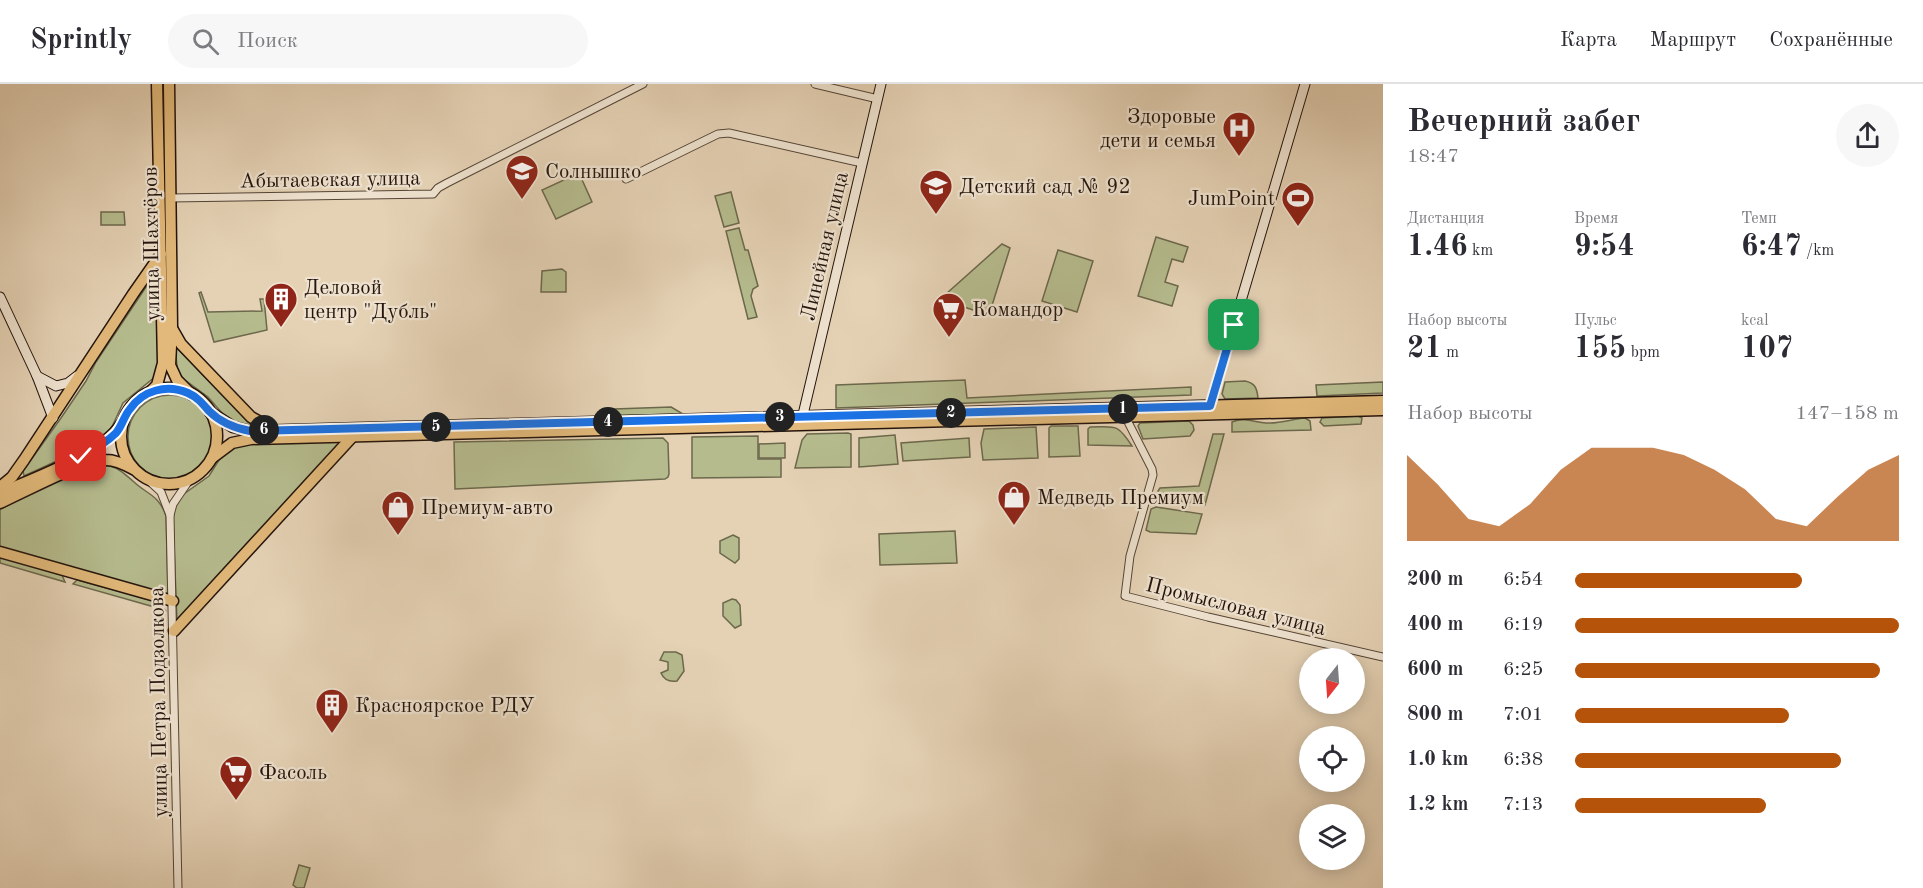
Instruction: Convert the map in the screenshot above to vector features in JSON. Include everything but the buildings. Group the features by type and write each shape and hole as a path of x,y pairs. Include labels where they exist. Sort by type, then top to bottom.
{"main road":[{"name":"улица Шахтёров","path":"149,393 157,385 163,363 157,84"},
{"name":"улица Шахтёров","path":"169,84 172,327 170,365 177,380 192,395"},
{"path":"0,487 12,477 24,460 161,254"},
{"path":"172,327 181,344 251,417 265,426 283,430"},
{"path":"0,493 98,447 117,432 129,409 138,399 149,393 171,388 192,395 210,412 217,435 212,458"},
{"path":"0,503 84,464 104,460 133,469 148,480 169,484 190,479 206,467 212,458 232,443 241,440 801,421 1126,418 1383,400"},
{"path":"210,412 225,423 241,429 283,430 1210,411 1383,410"},
{"path":"123,421 122,446 133,469"},
{"path":"174,631 354,436"},
{"path":"0,552 173,601"}],"street":[{"name":"Абытаевская улица","path":"170,198 433,194 447,183 643,84"},
{"path":"815,84 878,99"},
{"name":"Линейная улица","path":"801,421 881,84"},
{"path":"1210,411 1305,84"},
{"path":"626,179 718,134 729,132 862,163"},
{"path":"0,297 37,376 52,418"},
{"path":"37,376 50,384 62,385 73,380 88,364"},
{"name":"Промысловая улица","path":"1126,418 1154,476 1130,556 1125,596 1383,657"},
{"name":"улица Петра Подзолкова","path":"178,888 170,515 173,504 190,479"},
{"name":"улица Петра Подзолкова","path":"148,480 161,492 170,515"}],"green space":[{"path":"579,173 592,202 556,219 542,190"},
{"path":"731,192 739,223 724,227 715,196"},
{"path":"101,212 124,212 125,225 101,225"},
{"path":"739,228 758,286 753,289 751,296 757,317 748,319 726,231"},
{"path":"1156,237 1188,247 1183,262 1172,259 1165,282 1178,286 1172,306 1138,296"},
{"path":"1002,244 1010,248 989,315 942,300 946,294"},
{"path":"1058,250 1093,261 1077,312 1042,301"},
{"path":"562,269 566,272 566,292 541,292 542,271"},
{"path":"152,278 156,283 160,352 156,376 123,403 110,431 94,444 24,476 23,471 86,381 96,362"},
{"path":"201,292 208,312 262,311 260,299 264,299 267,330 214,342 199,293"},
{"path":"177,348 253,427 229,421 208,397 178,373 175,349"},
{"path":"965,380 967,398 1191,387 1191,395 836,408 836,385"},
{"path":"1245,381 1255,386 1258,398 1225,399 1222,394 1225,382"},
{"path":"1383,382 1383,393 1317,396 1316,385"},
{"path":"170,395 186,398 200,407 209,421 212,437 209,453 200,467 186,476 170,479 154,476 140,467 131,453 128,437 131,421 140,407 154,398"},
{"path":"671,407 683,414 603,416 614,409"},
{"path":"1358,416 1362,418 1361,424 1324,426 1320,422 1322,418"},
{"path":"1305,418 1310,421 1311,430 1232,432 1232,422 1236,421 1271,423"},
{"path":"1189,421 1194,430 1190,436 1143,439 1138,426 1140,423"},
{"path":"1051,426 1078,426 1080,456 1049,457 1049,428"},
{"path":"1036,427 1038,458 983,460 981,443 984,429"},
{"path":"1090,427 1115,428 1123,433 1132,446 1088,445"},
{"path":"807,434 851,434 851,467 795,468 802,440"},
{"path":"1213,434 1224,434 1205,505 1161,498 1158,491 1160,488 1199,486"},
{"path":"895,435 898,464 859,467 859,438"},
{"path":"758,436 758,459 781,459 781,477 692,478 692,437"},
{"path":"663,438 668,443 669,474 665,479 455,489 454,442"},
{"path":"969,438 970,457 903,461 901,443"},
{"path":"344,439 177,622 173,518 181,496 209,476 224,452 238,444"},
{"path":"785,443 785,458 759,458 759,444"},
{"path":"111,466 122,472 156,499 163,509 166,516 168,595 0,548 0,509 90,467"},
{"path":"1156,507 1202,514 1196,534 1146,530 1151,509"},
{"path":"955,531 957,563 880,565 879,534"},
{"path":"733,535 739,538 739,559 735,563 720,553 720,541"},
{"path":"0,557 62,575 65,582 0,563"},
{"path":"77,580 158,602 165,610 73,584"},
{"path":"732,599 740,605 741,625 735,628 723,616 723,603"},
{"path":"664,652 676,652 682,655 684,671 677,681 667,680 661,673 668,670 668,662 660,660"},
{"path":"299,865 310,868 304,888 297,888 293,885"}],"place":[{"name":"Здоровые дети и семья","path":"1239,157"},
{"name":"Солнышко","path":"522,200"},
{"name":"Детский сад № 92","path":"936,215"},
{"name":"JumPoint","path":"1298,227"},
{"name":"Деловой центр \"Дубль\"","path":"281,328"},
{"name":"Командор","path":"949,338"},
{"name":"Медведь Премиум","path":"1014,526"},
{"name":"Премиум-авто","path":"398,536"},
{"name":"Красноярское РДУ","path":"332,734"},
{"name":"Фасоль","path":"236,801"}],"route":[{"path":"81,456 98,447 117,432 129,409 138,399 160,389 171,388 192,395 225,423 250,431 1210,406 1234,325"}]}
